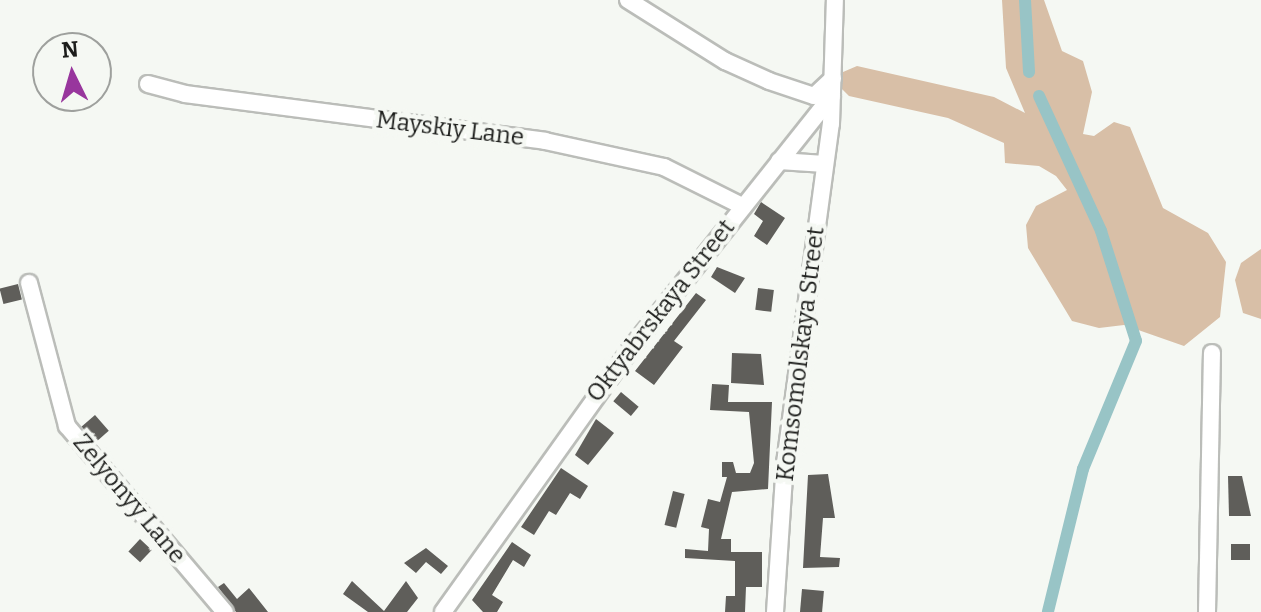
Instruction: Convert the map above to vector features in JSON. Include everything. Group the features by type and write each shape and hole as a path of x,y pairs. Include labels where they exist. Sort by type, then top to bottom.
{"street":[{"path":"628,0 725,61 817,104 833,78"},
{"path":"832,96 835,0"},
{"name":"Mayskiy Lane","path":"148,84 185,94 545,141 664,167 742,206"},
{"name":"Oktyabrskaya Street","path":"443,612 532,480 779,161 817,104 832,96"},
{"name":"Komsomolskaya Street","path":"775,612 785,463 832,96"},
{"path":"779,161 825,164"},
{"name":"Zelyonyy Lane","path":"29,283 67,426 225,612"},
{"path":"1207,612 1212,353"}],"shaded area":[{"path":"1002,0 1044,0 1062,51 1083,61 1092,92 1083,134 1094,136 1114,122 1130,127 1163,208 1208,233 1226,262 1220,317 1184,346 1124,325 1099,328 1072,321 1028,248 1026,225 1036,206 1067,190 1056,176 1039,166 1005,163 1004,143 948,118 849,96 839,86 843,72 857,66 994,97 1025,113 1006,68"},
{"path":"1261,249 1261,319 1243,313 1235,280 1241,263"}],"building":[{"path":"761,202 785,218 767,245 754,236 763,221 754,214"},
{"path":"717,267 745,278 735,293 711,277"},
{"path":"18,284 22,300 3,304 0,288"},
{"path":"758,288 774,290 771,312 755,310"},
{"path":"696,293 706,300 674,341 683,347 654,385 635,371"},
{"path":"732,353 761,354 764,385 731,383"},
{"path":"712,384 729,385 728,402 772,402 768,489 732,492 721,539 731,539 731,552 762,552 762,587 746,587 745,612 725,612 726,596 735,596 735,561 685,558 685,549 708,551 709,529 701,527 708,499 720,502 727,477 722,477 722,462 733,462 736,473 750,473 754,463 749,412 710,410"},
{"path":"621,392 639,407 631,416 613,401"},
{"path":"95,415 109,431 95,443 81,427"},
{"path":"596,419 614,433 588,465 575,455"},
{"path":"561,468 588,486 580,499 570,493 556,515 549,511 534,535 521,527"},
{"path":"828,474 835,518 823,518 820,557 840,558 839,567 803,568 808,475"},
{"path":"1228,476 1242,476 1251,516 1229,516"},
{"path":"673,491 685,494 676,528 665,525"},
{"path":"140,539 152,550 140,562 128,551"},
{"path":"512,542 531,555 524,567 513,560 492,595 503,602 497,612 483,612 472,600"},
{"path":"1231,544 1250,544 1250,560 1231,560"},
{"path":"426,548 448,566 441,574 426,562 416,573 404,563"},
{"path":"352,581 384,611 406,581 418,598 407,612 368,612 343,594"},
{"path":"224,583 237,599 249,588 268,612 236,612 218,587"},
{"path":"802,589 824,591 822,612 800,612"}],"waterway":[{"path":"1025,0 1029,72"},
{"path":"1039,96 1101,231 1136,341 1083,469 1048,612"}]}
